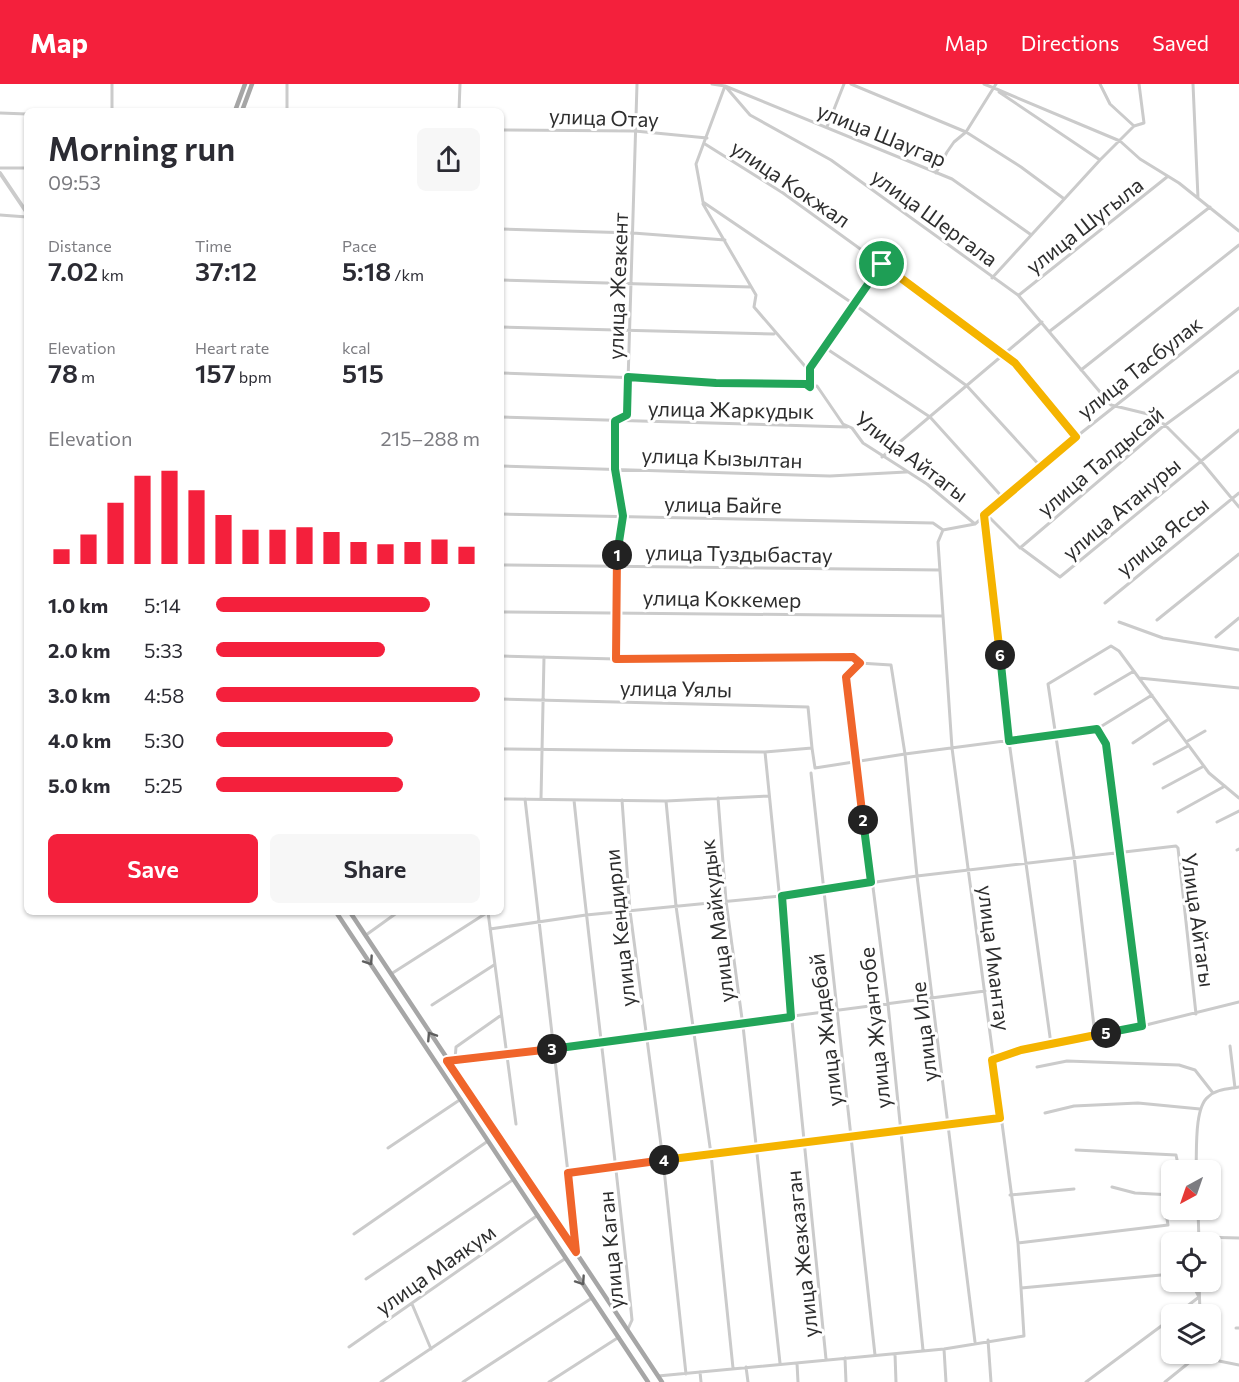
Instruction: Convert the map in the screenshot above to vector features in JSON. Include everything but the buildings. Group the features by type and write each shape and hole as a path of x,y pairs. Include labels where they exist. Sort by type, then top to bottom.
{"main road":[{"path":"236,108 245,84"},
{"path":"243,108 252,84"},
{"path":"338,915 648,1382"},
{"path":"352,915 662,1382"},
{"path":"478,1126 487,1120"}],"street":[{"path":"112,84 112,108"},
{"path":"287,84 287,108"},
{"path":"459,108 460,84"},
{"name":"улица Жезкент","path":"616,659 615,567 623,516 615,469 615,421 627,415 637,84"},
{"name":"улица Шаугар","path":"712,84 725,85 952,179 1030,234"},
{"path":"827,127 844,84"},
{"path":"851,84 966,132 1021,167 1063,198"},
{"path":"984,84 995,86 1120,141 1140,159 1198,198 1239,231"},
{"path":"1100,84 1110,104 1134,126"},
{"path":"992,278 1100,160 1134,126 1144,123 1139,84"},
{"path":"1193,84 1198,198"},
{"path":"725,85 696,164 703,202 756,295 754,307 774,334 810,372"},
{"name":"улица Шергала","path":"725,85 750,115 831,160 1018,296 1105,399 1115,406"},
{"path":"936,173 954,142 966,132 995,86"},
{"path":"995,86 1100,160"},
{"path":"0,113 24,114"},
{"name":"улица Отау","path":"504,130 637,131 707,138"},
{"name":"улица Кокжал","path":"705,144 783,192 1004,353 1015,363 1076,437"},
{"path":"0,168 24,168"},
{"path":"0,174 24,210"},
{"name":"улица Шугыла","path":"1018,296 1140,202 1167,177"},
{"path":"703,202 855,305 967,386 1041,467"},
{"path":"1050,332 1210,207"},
{"path":"0,215 24,215"},
{"path":"504,229 633,233 725,240"},
{"path":"1081,370 1239,245"},
{"path":"810,387 810,372 824,347 882,264"},
{"path":"504,280 751,287"},
{"name":"улица Тасбулак","path":"975,524 1076,437 1239,308"},
{"path":"882,457 1042,322"},
{"path":"504,327 774,334"},
{"path":"824,347 930,417 1004,499"},
{"name":"улица Талдысай","path":"1020,548 1166,425 1239,371"},
{"path":"504,373 628,377 716,383 806,384 810,387"},
{"name":"Улица Айтагы","path":"810,387 817,386 843,424 852,428 863,443 927,484 975,524"},
{"path":"1115,406 1152,415 1166,425 1200,460 1239,507"},
{"name":"улица Жаркудык","path":"504,417 852,428"},
{"name":"улица Атануры","path":"1020,548 1060,577 1239,430"},
{"name":"улица Кызылтан","path":"504,466 830,476 906,472"},
{"name":"улица Яссы","path":"1105,603 1239,493"},
{"name":"улица Байге","path":"504,514 933,523 943,530"},
{"path":"985,514 1020,548"},
{"path":"985,514 1009,741 1051,1044"},
{"path":"943,530 975,524"},
{"name":"улица Имантау","path":"943,530 938,542 952,748 1018,1243 1024,1336 988,1340"},
{"path":"1157,620 1239,554"},
{"name":"улица Туздыбастау","path":"504,565 940,570"},
{"name":"улица Коккемер","path":"504,612 615,611 942,616"},
{"path":"1216,637 1239,618"},
{"path":"1119,622 1163,638 1239,650"},
{"path":"1095,1035 1074,856 1048,684 1111,646 1119,651 1204,766 1239,798"},
{"path":"504,656 616,659 853,657 860,663 891,665 905,754"},
{"path":"541,799 544,657"},
{"path":"860,663 846,677 871,882"},
{"path":"1095,694 1134,671"},
{"path":"1139,678 1239,688"},
{"path":"504,749 765,752 812,748 815,768 1097,729 1152,695"},
{"name":"улица Уялы","path":"504,699 808,706 812,748"},
{"path":"1134,743 1169,719"},
{"path":"1097,729 1106,744 1122,852 1142,1026"},
{"path":"1154,764 1205,731"},
{"name":"улица Жезказган","path":"765,752 782,896 791,1017 826,1359"},
{"name":"улица Иле","path":"905,754 917,876 975,1342"},
{"path":"1163,788 1204,766"},
{"name":"улица Жидебай","path":"811,773 875,1355"},
{"path":"1178,812 1225,786"},
{"path":"504,799 666,801 769,796"},
{"name":"улица Майкудык","path":"718,798 726,901 743,1024 780,1363"},
{"path":"525,799 555,1048 576,1252"},
{"name":"улица Каган","path":"574,800 600,1042 617,1165 632,1320 628,1331"},
{"name":"улица Кендирли","path":"622,800 630,911 663,1160 686,1374"},
{"path":"666,801 676,906 711,1154 733,1368"},
{"path":"1217,822 1239,812"},
{"name":"Улица Айтагы","path":"1074,856 1174,846 1178,848 1196,1014"},
{"path":"490,929 586,915 782,896 1074,856"},
{"name":"улица Жуантобе","path":"871,882 888,1004 923,1350"},
{"path":"365,935 395,915"},
{"path":"391,974 483,915"},
{"path":"488,915 516,1124"},
{"path":"432,1005 494,965"},
{"path":"447,1061 646,1037 985,991"},
{"path":"992,1060 1051,1044 1196,1014 1239,1002"},
{"path":"455,1060 456,1047 500,1015"},
{"path":"1197,1160 1200,1109 1206,1098 1214,1093 1237,1088 1230,1046"},
{"path":"1037,1067 1067,1061 1179,1065 1195,1070 1214,1093"},
{"path":"388,1148 461,1099"},
{"path":"1045,1113 1074,1106 1138,1103 1160,1103 1200,1109"},
{"path":"568,1173 1000,1118"},
{"path":"354,1234 488,1141"},
{"path":"1076,1150 1176,1155 1177,1160"},
{"path":"366,1279 514,1179"},
{"path":"1112,1187 1161,1195"},
{"path":"1010,1195 1074,1189"},
{"name":"улица Маякум","path":"349,1347 538,1215"},
{"path":"1018,1243 1168,1225 1167,1220"},
{"path":"1221,1239 1239,1238"},
{"path":"381,1382 412,1359 431,1349 566,1258"},
{"path":"1021,1288 1161,1275"},
{"path":"1196,1292 1199,1297"},
{"path":"1199,1292 1199,1304"},
{"path":"1190,1304 1199,1297"},
{"path":"463,1382 592,1298"},
{"path":"412,1304 431,1349"},
{"path":"1086,1382 1161,1326"},
{"path":"549,1382 619,1337"},
{"path":"658,1376 944,1348 988,1340 991,1382"},
{"path":"944,1348 946,1382"},
{"path":"895,1353 896,1382"},
{"name":"улица Жезказган","path":"845,1358 846,1382"},
{"path":"1221,1361 1239,1365"},
{"path":"796,1363 798,1382"},
{"path":"1165,1382 1187,1364"},
{"path":"746,1367 748,1382"},
{"path":"700,1372 701,1382"}],"route":[{"path":"882,264 1004,353 1015,363 1076,437 984,515 1009,741 1097,729 1106,744 1122,852 1142,1026 1021,1050 992,1060 1000,1118 568,1173 576,1252 447,1061 791,1017 782,896 871,882 846,677 860,663 853,657 616,659 615,567 623,516 615,469 615,421 627,415 628,377 716,383 806,384 810,387 810,368 882,264"}]}
